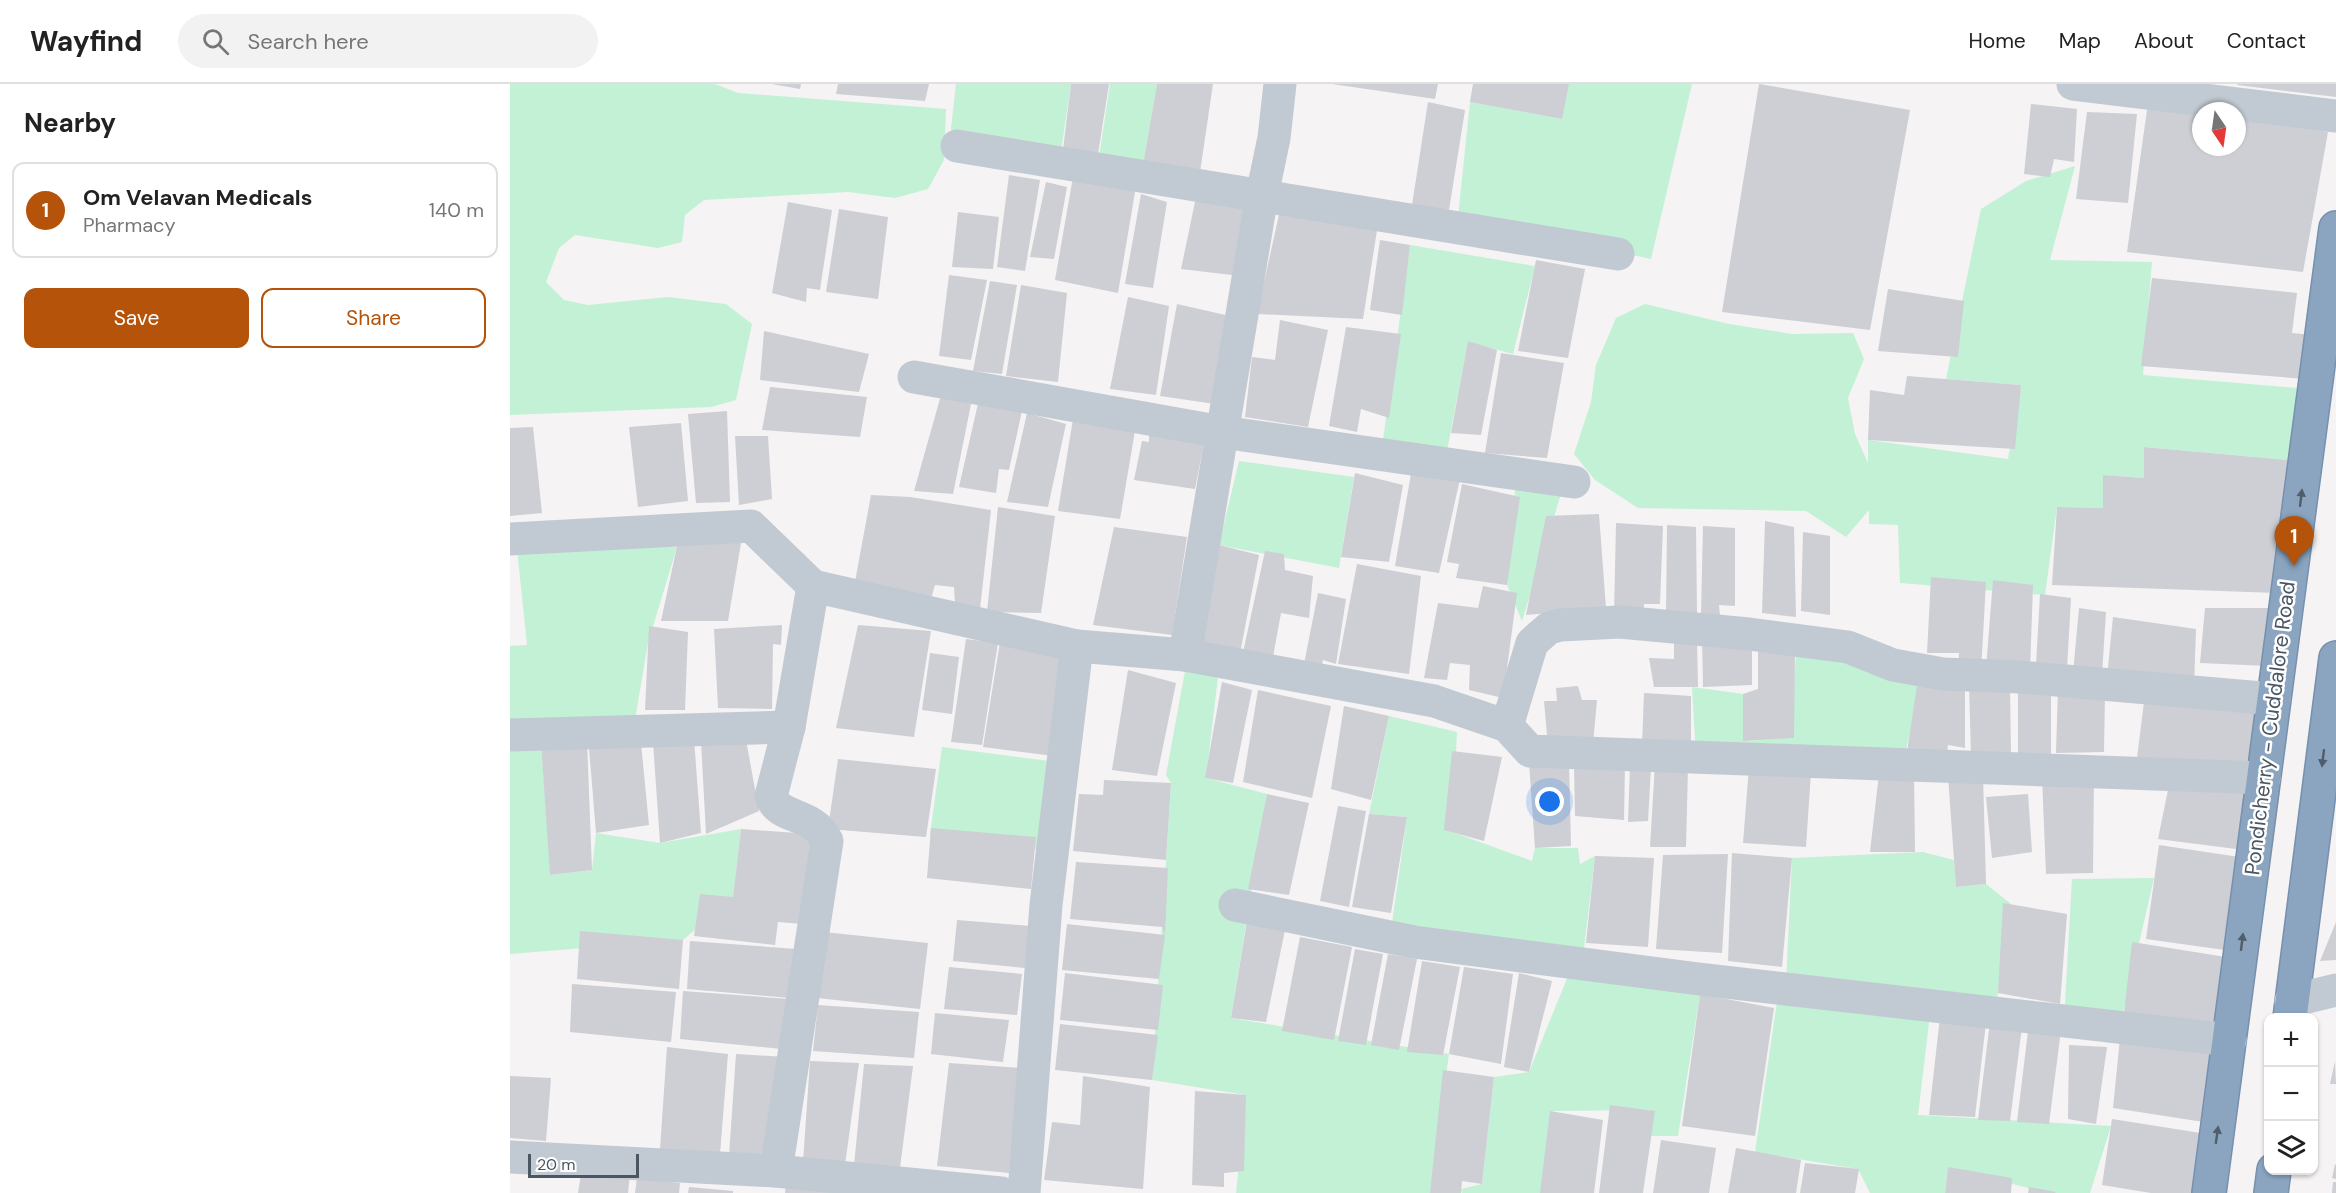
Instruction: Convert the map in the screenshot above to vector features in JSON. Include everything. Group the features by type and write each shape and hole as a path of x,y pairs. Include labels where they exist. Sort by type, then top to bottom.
{"highway":[{"name":"Pondicherry - Cuddalore Road","path":"2209,1193 2336,228"},
{"path":"2290,1009 2335,672"},
{"path":"2271,1193 2273,1175"}],"street":[{"path":"1185,655 1262,195 1274,138 1280,84"},
{"path":"2073,84 2336,116"},
{"path":"957,146 1618,254"},
{"path":"914,377 1222,432 1574,482"},
{"path":"510,539 751,526 813,586 1077,646 1185,655 1434,701 1507,726 1530,751 2264,778"},
{"path":"776,1171 827,841 815,824 778,808 772,800 789,727 813,586"},
{"path":"1507,726 1532,643 1539,635 1560,625 1620,622 1749,634 1848,647 1893,665 1943,674 2020,677 2274,699"},
{"path":"1024,1193 1046,905 1077,646"},
{"path":"510,735 789,727"},
{"path":"1235,905 1426,944 1699,979 2230,1040"},
{"path":"2290,1009 2336,990"},
{"path":"510,1157 776,1171 1001,1193"}],"green space":[{"path":"510,84 715,84 738,93 946,109 944,160 928,189 895,198 848,192 704,200 685,215 682,242 658,248 575,235 559,248 546,282 564,300 588,305 668,297 726,304 752,324 736,400 711,407 510,415"},
{"path":"956,84 1071,84 1060,158 950,138"},
{"path":"1110,84 1157,84 1143,165 1098,164"},
{"path":"1566,84 1692,84 1651,259 1458,217 1470,102 1562,119"},
{"path":"2075,166 2050,260 2152,262 2143,375 2309,389 2300,461 2145,447 2144,478 2103,475 2103,508 2057,507 2045,595 1900,583 1898,525 1869,524 1869,510 1846,537 1806,511 1638,508 1595,480 1574,454 1591,402 1596,365 1616,318 1645,304 1729,324 1792,334 1853,333 1864,359 1848,398 1855,434 1868,463 1868,440 2008,459 2021,385 1946,379 1981,209 2026,181"},
{"path":"1410,245 1535,266 1513,354 1468,342 1446,456 1382,447"},
{"path":"1239,461 1354,477 1339,568 1219,545"},
{"path":"1516,479 1565,481 1522,621 1507,585"},
{"path":"516,539 677,547 648,643 633,731 510,730 510,646 527,645"},
{"path":"1797,640 1922,675 1903,765 1696,757 1692,687 1743,694 1746,741 1790,738"},
{"path":"1185,671 1218,677 1206,778 1267,794 1231,1018 1449,1054 1430,1193 1236,1193 1246,1095 1152,1080 1171,783 1166,775"},
{"path":"1389,716 1457,732 1452,832 1532,861 1535,848 1578,848 1580,864 1595,856 1583,957 1391,930 1407,817 1369,814"},
{"path":"541,743 551,875 592,870 596,833 660,843 741,829 733,897 683,940 510,954 510,745"},
{"path":"942,747 1057,762 1047,851 930,835"},
{"path":"1923,852 1954,860 1956,887 1986,884 2011,904 1995,1013 1786,982 1792,858"},
{"path":"2154,878 2120,1027 2064,1021 2072,879"},
{"path":"1568,976 1701,987 1678,1136 1651,1136 1650,1110 1551,1111 1541,1193 1462,1193 1461,1189 1482,1184 1494,1077 1529,1072"},
{"path":"1779,988 1931,1006 1918,1115 2111,1126 2090,1193 2047,1193 1948,1167 1945,1193 1870,1193 1858,1169 1755,1152"}],"building":[{"path":"772,84 801,84 800,89"},
{"path":"838,84 929,84 925,101 836,94"},
{"path":"1071,84 1109,84 1098,154 1063,150"},
{"path":"1157,84 1213,84 1200,172 1143,165"},
{"path":"1332,84 1438,84 1435,99"},
{"path":"1473,84 1569,84 1562,119 1470,102"},
{"path":"1759,84 1910,110 1870,330 1722,312"},
{"path":"2336,84 2336,97 2237,85"},
{"path":"1428,102 1465,110 1449,210 1412,205"},
{"path":"2148,103 2192,110 2192,156 2246,156 2246,118 2328,132 2303,272 2127,252"},
{"path":"2031,104 2077,109 2074,162 2054,159 2050,177 2024,174"},
{"path":"2087,112 2137,114 2128,203 2076,199"},
{"path":"1009,175 1040,180 1025,271 997,267"},
{"path":"1073,177 1136,186 1118,293 1055,280"},
{"path":"1046,182 1067,187 1054,259 1030,257"},
{"path":"1141,194 1167,202 1153,288 1125,284"},
{"path":"1196,197 1247,207 1232,275 1181,269"},
{"path":"788,202 832,210 820,290 807,288 806,302 772,293"},
{"path":"839,209 888,217 878,299 826,292"},
{"path":"1280,210 1378,224 1363,319 1257,314"},
{"path":"958,212 999,217 993,269 952,267"},
{"path":"1380,240 1410,245 1402,315 1370,310"},
{"path":"1536,260 1585,269 1568,358 1518,351"},
{"path":"949,275 987,280 971,360 939,356"},
{"path":"2152,278 2297,293 2292,333 2313,335 2306,379 2141,366"},
{"path":"990,281 1017,285 1002,374 973,371"},
{"path":"1021,285 1067,293 1058,382 1006,376"},
{"path":"1888,289 1964,301 1958,357 1878,351"},
{"path":"1128,297 1169,306 1156,395 1110,389"},
{"path":"1177,304 1230,316 1215,404 1160,396"},
{"path":"1280,320 1328,330 1308,427 1245,417 1252,357 1275,360"},
{"path":"1346,327 1401,334 1389,418 1361,409 1357,432 1329,426"},
{"path":"764,331 869,354 859,392 760,380"},
{"path":"1468,341 1497,350 1481,435 1451,433"},
{"path":"1501,353 1564,363 1547,458 1485,453"},
{"path":"1907,376 2021,385 2015,449 1868,440 1870,390 1904,395"},
{"path":"770,387 867,397 860,437 762,430"},
{"path":"941,395 971,404 953,494 914,491"},
{"path":"979,399 1022,411 1009,470 999,469 996,493 959,487"},
{"path":"727,411 730,502 696,503 688,414"},
{"path":"1027,413 1066,424 1048,507 1007,502"},
{"path":"1073,419 1135,431 1120,519 1058,511"},
{"path":"681,423 688,501 638,507 629,427"},
{"path":"533,427 542,513 510,516 510,428"},
{"path":"1149,427 1205,438 1195,489 1134,480 1142,441 1149,442"},
{"path":"735,436 768,436 772,499 739,505"},
{"path":"2144,447 2300,461 2277,593 2052,585 2057,507 2103,508 2103,475 2144,478"},
{"path":"1412,468 1460,479 1439,573 1395,566"},
{"path":"1355,473 1403,485 1389,562 1341,557"},
{"path":"1462,484 1520,497 1507,585 1456,578 1459,564 1447,562"},
{"path":"871,495 910,497 991,510 980,609 955,605 954,587 935,585 930,602 854,587"},
{"path":"998,507 1055,516 1041,613 987,612"},
{"path":"1599,514 1606,608 1526,615 1546,516"},
{"path":"1765,521 1794,527 1796,617 1762,613"},
{"path":"1616,523 1663,526 1660,604 1644,604 1644,617 1614,615"},
{"path":"1667,525 1696,527 1697,615 1666,613"},
{"path":"1703,526 1735,528 1735,606 1719,605 1720,616 1701,614"},
{"path":"1114,527 1187,537 1172,635 1093,625"},
{"path":"1803,532 1830,536 1830,615 1801,611"},
{"path":"679,537 742,537 728,621 661,621"},
{"path":"1219,545 1259,555 1240,653 1199,645"},
{"path":"1265,551 1284,554 1285,570 1313,576 1309,618 1281,613 1272,662 1242,657"},
{"path":"1357,564 1421,576 1409,674 1338,664"},
{"path":"1931,577 1986,582 1981,672 1958,671 1959,653 1927,653"},
{"path":"1993,580 2033,585 2030,671 1986,668"},
{"path":"1483,586 1517,593 1503,698 1469,690 1470,665 1450,663 1447,680 1424,678 1438,603 1478,608"},
{"path":"1318,593 1346,599 1336,664 1323,660 1321,668 1304,664"},
{"path":"2040,594 2071,598 2067,669 2036,665"},
{"path":"2079,608 2106,612 2102,674 2073,673"},
{"path":"2205,608 2278,608 2269,666 2200,663"},
{"path":"2113,617 2196,629 2194,687 2107,677"},
{"path":"782,625 781,645 773,644 772,709 718,708 714,629"},
{"path":"858,625 931,631 914,737 836,728"},
{"path":"649,626 688,632 685,710 645,710"},
{"path":"966,639 998,643 982,745 951,742"},
{"path":"1674,639 1697,642 1698,687 1654,687 1649,658 1674,659"},
{"path":"1702,639 1752,644 1752,685 1703,687"},
{"path":"1000,642 1067,654 1054,756 983,747"},
{"path":"1758,646 1795,649 1794,738 1743,741 1743,694 1758,689"},
{"path":"930,653 959,657 952,714 922,710"},
{"path":"1128,670 1176,683 1157,776 1112,770"},
{"path":"1222,682 1252,690 1233,783 1205,778"},
{"path":"1917,685 1965,689 1965,748 1948,745 1947,754 1907,752"},
{"path":"1969,685 2010,687 2011,755 1971,755"},
{"path":"1578,686 1582,700 1597,700 1593,744 1548,746 1544,701 1557,701 1556,688"},
{"path":"2051,688 2051,757 2018,756 2018,689"},
{"path":"2058,688 2105,691 2104,752 2056,753"},
{"path":"1258,690 1331,706 1312,798 1243,782"},
{"path":"1644,693 1691,696 1691,744 1642,746"},
{"path":"2145,694 2268,703 2257,770 2137,758"},
{"path":"1344,706 1389,716 1371,800 1331,789"},
{"path":"694,739 701,833 660,843 653,742"},
{"path":"746,740 759,811 706,834 701,741"},
{"path":"587,741 592,870 550,875 541,743"},
{"path":"641,743 649,825 596,833 589,748"},
{"path":"1452,751 1502,757 1484,841 1444,830"},
{"path":"838,759 936,769 926,837 828,829"},
{"path":"1529,762 1569,762 1571,846 1535,848"},
{"path":"1625,763 1624,820 1575,816 1574,764"},
{"path":"1655,764 1688,766 1686,847 1650,847"},
{"path":"1630,766 1651,768 1648,821 1628,822"},
{"path":"1749,767 1811,772 1806,847 1743,843"},
{"path":"1914,772 1915,852 1870,852 1879,774"},
{"path":"1983,775 1986,884 1956,887 1948,776"},
{"path":"2042,777 2094,777 2093,873 2046,874"},
{"path":"1104,780 1171,783 1166,860 1073,851 1079,794 1103,795"},
{"path":"2256,784 2244,850 2158,839 2169,785"},
{"path":"1267,794 1309,803 1289,895 1248,889"},
{"path":"2028,794 2032,852 1992,858 1986,797"},
{"path":"1338,806 1366,811 1349,907 1320,901"},
{"path":"1369,814 1407,817 1391,913 1352,907"},
{"path":"931,828 1036,837 1031,889 927,878"},
{"path":"741,829 811,834 802,924 778,922 775,945 694,936 700,894 733,897"},
{"path":"2159,845 2246,858 2232,951 2146,939"},
{"path":"1732,853 1792,858 1782,967 1728,961"},
{"path":"1728,854 1722,953 1656,949 1663,855"},
{"path":"1595,856 1654,858 1648,947 1586,943"},
{"path":"1076,862 1168,868 1165,935 1162,927 1070,919"},
{"path":"2003,903 2067,914 2060,1004 1998,993"},
{"path":"957,920 1030,926 1025,968 953,961"},
{"path":"1247,921 1285,930 1266,1022 1231,1018"},
{"path":"2336,922 2336,960 2320,961"},
{"path":"1067,924 1165,935 1159,979 1062,970"},
{"path":"580,931 683,940 679,989 577,979"},
{"path":"824,932 928,943 920,1009 817,998"},
{"path":"1300,937 1352,947 1334,1040 1282,1031"},
{"path":"690,941 796,949 789,998 687,989"},
{"path":"2132,942 2232,958 2222,1028 2124,1013"},
{"path":"1355,949 1383,954 1366,1045 1338,1041"},
{"path":"1388,954 1417,959 1399,1050 1371,1045"},
{"path":"1422,961 1460,967 1443,1055 1407,1052"},
{"path":"949,967 1022,974 1017,1015 944,1009"},
{"path":"1464,967 1513,974 1501,1064 1449,1054"},
{"path":"1065,973 1163,985 1158,1030 1060,1020"},
{"path":"1519,973 1552,981 1529,1072 1504,1067"},
{"path":"572,984 676,992 671,1042 570,1032"},
{"path":"683,991 789,999 782,1049 680,1039"},
{"path":"1700,994 1774,1008 1755,1136 1682,1126"},
{"path":"818,1005 919,1012 914,1058 813,1051"},
{"path":"935,1013 1009,1020 1003,1062 931,1054"},
{"path":"1940,1017 1986,1023 1975,1117 1929,1115"},
{"path":"1990,1021 2022,1027 2010,1121 1978,1120"},
{"path":"2029,1023 2061,1030 2049,1124 2017,1122"},
{"path":"1060,1024 1158,1035 1152,1080 1055,1070"},
{"path":"2120,1038 2221,1053 2210,1123 2113,1108"},
{"path":"2069,1045 2107,1047 2096,1124 2068,1119"},
{"path":"667,1047 728,1054 720,1154 660,1149"},
{"path":"736,1054 785,1057 772,1159 729,1156"},
{"path":"810,1061 859,1063 845,1165 803,1162"},
{"path":"2335,1061 2336,1084 2330,1084"},
{"path":"949,1063 1021,1068 1009,1173 937,1166"},
{"path":"864,1064 913,1066 900,1168 854,1165"},
{"path":"1443,1070 1494,1077 1482,1184 1462,1181 1461,1193 1430,1193"},
{"path":"510,1076 551,1078 546,1141 510,1138"},
{"path":"1083,1076 1150,1087 1143,1189 1044,1180 1052,1122 1080,1125"},
{"path":"1195,1091 1246,1095 1244,1171 1224,1173 1224,1187 1192,1185"},
{"path":"1610,1105 1655,1111 1643,1193 1599,1193"},
{"path":"1550,1111 1603,1120 1594,1193 1540,1193"},
{"path":"2112,1119 2207,1134 2199,1193 2151,1193 2102,1185"},
{"path":"1661,1140 1716,1148 1709,1193 1653,1193"},
{"path":"1736,1148 1801,1160 1796,1193 1728,1193"},
{"path":"1805,1163 1859,1169 1855,1193 1800,1193"},
{"path":"2336,1165 2336,1179 2332,1178"},
{"path":"1948,1167 2012,1178 2011,1193 1945,1193"},
{"path":"582,1168 630,1174 628,1193 578,1193"},
{"path":"637,1178 680,1183 679,1193 635,1193"},
{"path":"786,1182 837,1193 785,1193"},
{"path":"2333,1182 2336,1182 2336,1193 2332,1193"},
{"path":"689,1187 733,1191 733,1193 688,1193"},
{"path":"2029,1187 2056,1192 2028,1193"}],"place":[{"name":"Om Velavan Medicals","path":"2294,566"}]}
